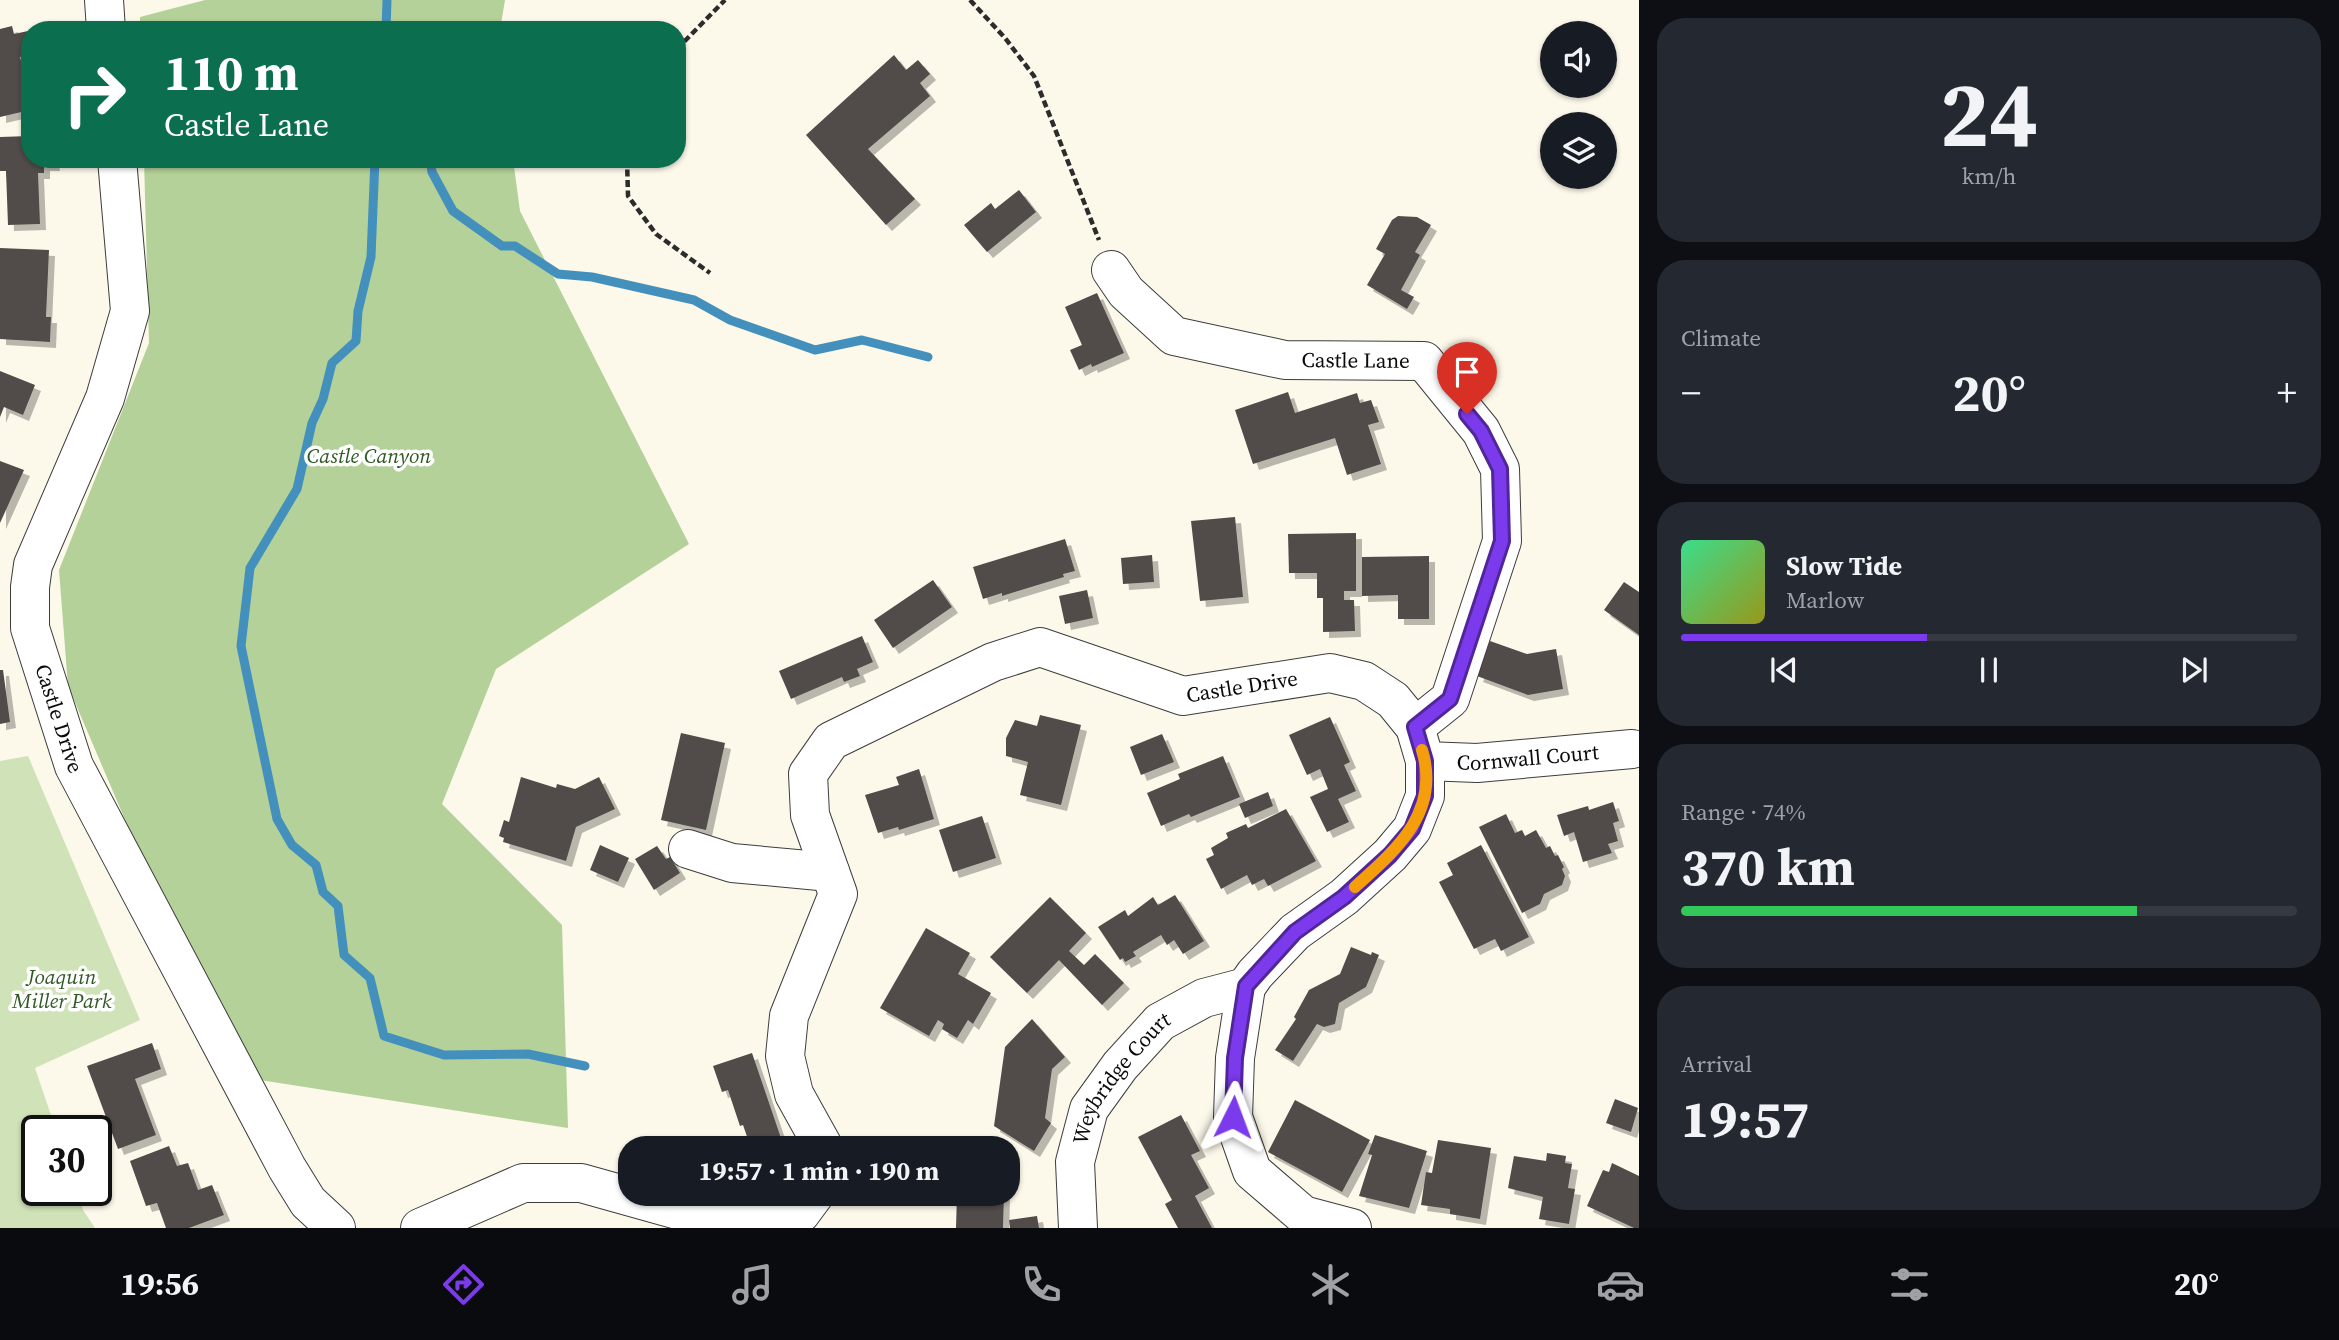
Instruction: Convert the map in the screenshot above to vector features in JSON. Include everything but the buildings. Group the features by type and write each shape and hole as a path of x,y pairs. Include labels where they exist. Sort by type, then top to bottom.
{"street":[{"path":"104,0 105,21"},
{"name":"Castle Drive","path":"118,168 130,311 105,398 33,565 15,588 74,766 287,1168 308,1202 336,1228"},
{"name":"Castle Lane","path":"1111,270 1126,292 1174,335 1285,360 1424,360 1481,431 1500,469 1502,541 1450,699 1420,744"},
{"name":"Castle Drive","path":"817,1136 794,1094 785,1056 789,1016 838,894 810,815 808,774 831,741 993,662 1040,647 1183,696 1330,673 1364,681 1393,700 1420,744"},
{"path":"1353,1228 1303,1216 1252,1171 1233,1117 1235,1058 1246,986 1295,932 1344,897 1390,855 1412,829 1425,796 1420,744"},
{"name":"Cornwall Court","path":"1420,744 1477,763 1632,749"},
{"path":"688,849 732,863 830,872"},
{"name":"Weybridge Court","path":"1078,1228 1075,1162 1089,1109 1120,1066 1160,1022 1204,999 1246,986"},
{"path":"420,1228 523,1183 581,1183 618,1193"},
{"path":"664,1206 718,1221 765,1225 801,1213 806,1206"}],"path":[{"path":"686,40 725,0"},
{"path":"970,0 1006,38 1034,76 1111,270"},
{"path":"627,168 628,196 656,234 710,273"}],"green space":[{"path":"205,0 505,0 502,21 140,21 140,17"},
{"name":"Castle Canyon","path":"144,168 514,168 520,211 689,544 496,669 442,804 562,925 568,1128 260,1080 132,836 68,686 59,570 149,343"},
{"name":"Joaquin Miller Park","path":"28,756 140,1020 35,1068 51,1115 21,1115 21,1206 82,1206 95,1228 0,1228 0,761"}],"waterway":[{"path":"386,21 387,0"},
{"path":"375,168 371,257 358,311 356,341 332,363 323,399 312,423 297,489 250,568 241,646 277,819 292,845 316,865 323,892 338,906 344,955 370,978 384,1036 444,1055 528,1054 585,1066"},
{"path":"431,168 453,211 502,246 515,246 558,274 592,277 694,300 730,320 815,350 862,340 928,357"}],"slow traffic":[{"path":"1355,887 1390,855 1412,829 1425,796 1425,761 1422,750"}],"route":[{"path":"1233,1117 1235,1058 1246,986 1295,932 1344,897 1390,855 1412,829 1425,796 1425,761 1415,727 1450,699 1502,541 1500,469 1481,431 1467,414"}]}
